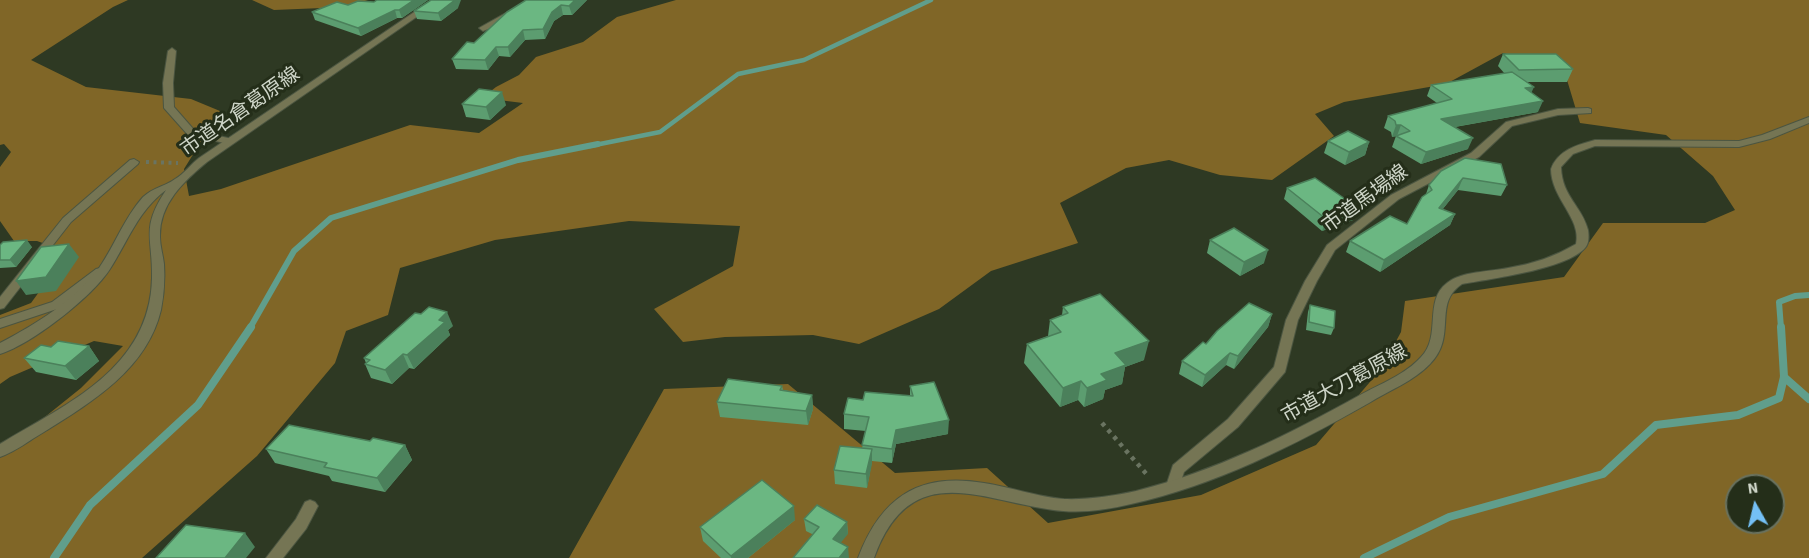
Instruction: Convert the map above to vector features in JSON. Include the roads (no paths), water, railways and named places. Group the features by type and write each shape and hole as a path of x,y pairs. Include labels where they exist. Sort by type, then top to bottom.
{"street":[{"name":"市道名倉葛原線","path":"0,451 97,389 125,365 139,348 151,319 159,286 154,234 157,218 161,207 178,182 198,163 229,141 437,0"},
{"path":"483,28 498,22 535,0"},
{"path":"172,51 168,82 169,108 192,133 229,141"},
{"name":"市道馬場線","path":"1173,486 1178,469 1233,423 1281,369 1292,320 1311,281 1331,248 1395,197 1475,155 1509,124 1558,112 1588,111"},
{"name":"市道大刀葛原線","path":"866,558 878,526 888,514 922,492 946,487 973,486 1052,505 1083,505 1115,501 1205,478 1254,458 1418,368 1430,357 1436,345 1443,291 1450,285 1458,281 1550,262 1568,255 1581,246 1584,233 1558,185 1556,176 1556,167 1569,153 1579,147 1610,142 1701,145 1745,143 1809,120"},
{"path":"0,305 67,220 134,162"},
{"path":"0,349 45,323 73,302 103,270 148,197 157,189 178,182"},
{"path":"0,324 56,305 103,270"},
{"path":"274,558 301,524 310,506"}],"waterway":[{"path":"590,146 660,132 738,74 804,60 931,0"},
{"path":"250,328 294,251 331,218 518,160 598,144"},
{"path":"1781,328 1779,302 1795,296 1809,295"},
{"path":"54,558 90,505 198,405 251,327"},
{"path":"1781,327 1784,377"},
{"path":"1364,558 1449,517 1603,474 1656,425 1738,415 1779,398 1784,377"},
{"path":"1784,377 1809,399"}]}
